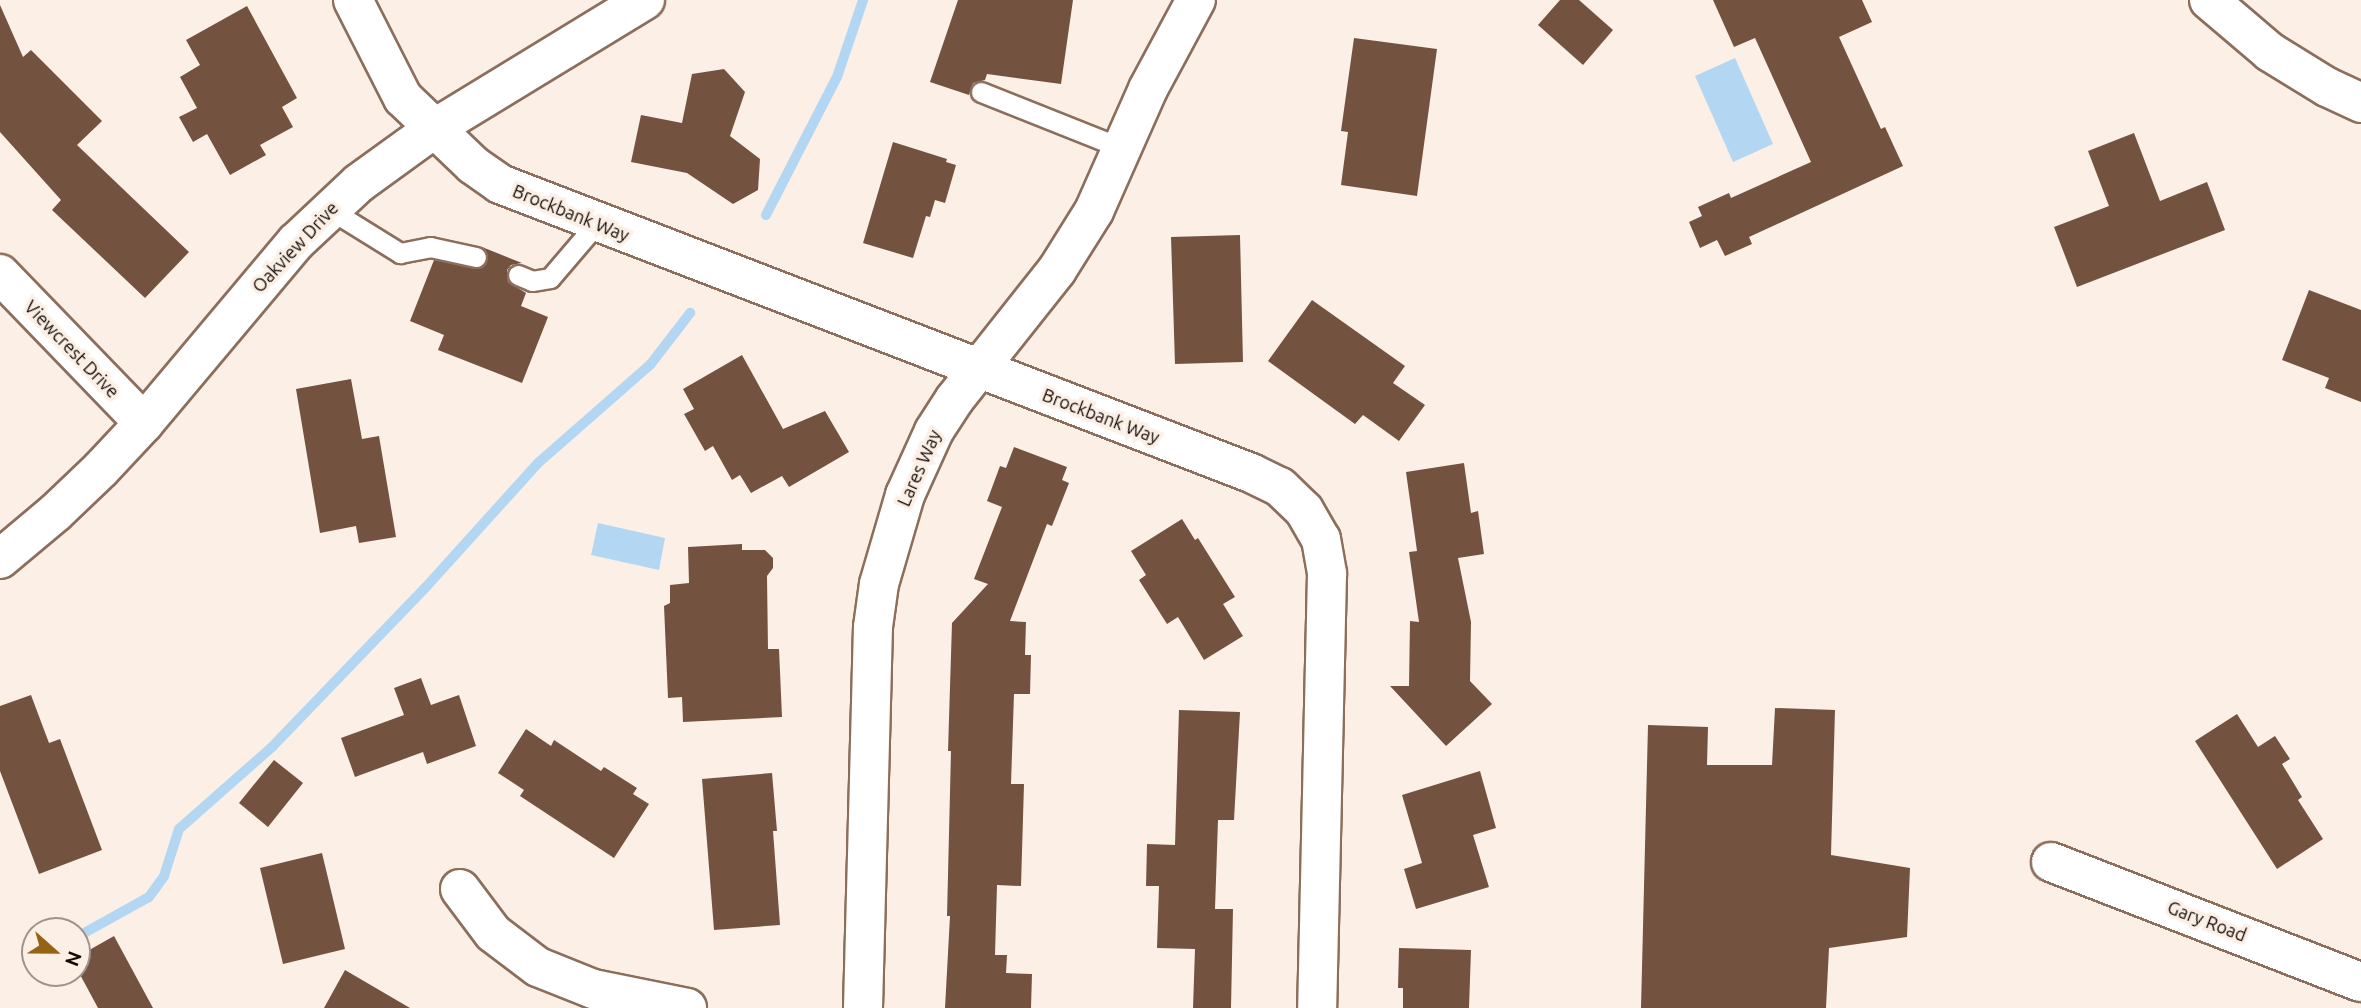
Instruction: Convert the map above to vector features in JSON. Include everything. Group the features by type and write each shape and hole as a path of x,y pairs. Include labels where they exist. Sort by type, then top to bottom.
{"street":[{"name":"Brockbank Way","path":"353,0 403,98 473,165 500,184 1266,480 1292,498 1313,523 1321,539 1327,575 1317,1008"},
{"name":"Oakview Drive","path":"0,559 56,512 144,423 265,277 329,209 390,158 435,128 645,0"},
{"name":"Lares Way","path":"863,1008 870,665 879,584 905,495 934,431 977,369 1077,241 1094,211 1154,78 1196,0"},
{"path":"2209,0 2241,30 2279,58 2327,87 2361,103"},
{"name":"Viewcrest Drive","path":"0,274 144,423"},
{"name":"Gary Road","path":"2051,862 2361,982"},
{"path":"460,889 493,933 538,967 593,989 687,1008"}],"lane":[{"path":"981,93 1122,148"},
{"path":"329,209 400,253 430,247 476,257"},
{"path":"518,275 532,281 550,278 597,223"}],"water":[{"path":"1735,58 1773,144 1733,162 1695,76"},
{"path":"598,523 665,538 659,570 591,555"}],"building":[{"path":"958,0 1073,0 1061,84 987,74 985,80 973,83 969,95 930,82"},
{"path":"1560,0 1579,0 1613,30 1583,65 1538,25"},
{"path":"1713,0 1862,0 1872,22 1839,37 1881,129 1885,127 1903,166 1749,237 1752,244 1725,256 1717,240 1700,248 1689,222 1702,216 1698,207 1729,193 1731,198 1811,162 1755,38 1734,47"},
{"path":"0,5 23,57 31,50 102,121 77,145 189,252 145,298 52,210 61,200 0,132"},
{"path":"247,6 297,98 282,107 293,127 260,145 266,155 230,175 207,134 193,142 179,117 197,108 180,77 200,65 186,40"},
{"path":"1354,38 1437,49 1417,196 1341,185 1348,132 1341,131"},
{"path":"724,69 745,92 730,136 760,159 758,190 733,204 687,173 631,162 641,115 682,123 692,74"},
{"path":"2134,133 2160,201 2207,182 2225,230 2077,287 2054,227 2109,206 2088,151"},
{"path":"893,142 947,159 946,162 956,165 945,203 935,200 930,217 926,216 913,258 863,243"},
{"path":"1240,235 1243,362 1175,364 1171,237"},
{"path":"482,247 522,263 511,265 507,270 508,282 526,293 521,306 548,317 522,383 438,350 444,335 410,321 434,260 479,269 488,259"},
{"path":"2309,290 2361,310 2361,402 2325,388 2329,378 2282,360"},
{"path":"1312,300 1405,366 1393,383 1425,405 1399,441 1363,415 1355,424 1268,361"},
{"path":"742,355 783,429 825,411 849,452 789,487 782,476 751,493 740,475 732,480 713,446 705,451 684,414 694,409 683,389"},
{"path":"351,379 362,439 379,436 396,537 359,543 356,526 320,533 296,389"},
{"path":"1014,447 1067,467 1062,480 1069,483 1052,526 1047,524 1010,621 1026,622 1025,655 1031,655 1030,694 1014,694 1011,784 1024,784 1021,886 997,885 995,955 1007,955 1006,973 1032,974 1031,1008 945,1008 950,916 947,916 951,751 948,751 952,623 988,584 974,579 1002,507 987,501 1000,466 1006,468"},
{"path":"1464,463 1471,513 1478,511 1484,554 1458,558 1471,622 1470,681 1492,704 1446,746 1390,686 1409,686 1410,621 1419,622 1409,552 1417,551 1406,472"},
{"path":"1182,519 1195,540 1198,538 1235,597 1223,604 1243,636 1204,660 1178,617 1167,624 1139,580 1146,575 1131,551"},
{"path":"742,544 742,550 765,550 773,558 773,568 767,576 768,649 779,649 782,717 683,722 682,697 668,698 664,606 670,603 670,585 689,583 688,547"},
{"path":"421,678 431,705 459,695 476,746 427,764 423,752 355,777 341,738 404,715 394,688"},
{"path":"31,695 49,743 60,739 102,850 39,874 0,771 0,706"},
{"path":"1775,708 1835,710 1831,855 1910,868 1907,937 1829,948 1826,1008 1641,1008 1648,725 1708,727 1707,765 1772,765"},
{"path":"1179,710 1240,712 1234,820 1218,820 1215,909 1233,909 1231,1008 1193,1008 1195,949 1157,948 1159,886 1146,886 1147,844 1175,845"},
{"path":"2237,714 2258,747 2275,736 2290,759 2282,764 2302,797 2298,800 2323,839 2277,869 2195,741"},
{"path":"526,729 551,746 554,740 601,771 604,767 637,788 633,794 649,804 614,858 520,796 524,790 498,773"},
{"path":"274,760 303,783 268,827 239,803"},
{"path":"1480,771 1496,828 1473,835 1489,887 1416,909 1404,869 1422,863 1402,795"},
{"path":"772,773 780,925 714,930 702,779"},
{"path":"322,853 345,949 283,964 260,868"},
{"path":"114,936 153,1008 98,1008 87,987 91,987 91,949"},
{"path":"1399,948 1471,950 1469,1008 1403,1008 1403,988 1398,988"},
{"path":"345,970 410,1008 324,1008"}],"waterway":[{"path":"766,215 837,77 863,0"},
{"path":"91,929 149,897 164,876 179,829 272,747 426,587 538,463 650,365 690,313"}]}
